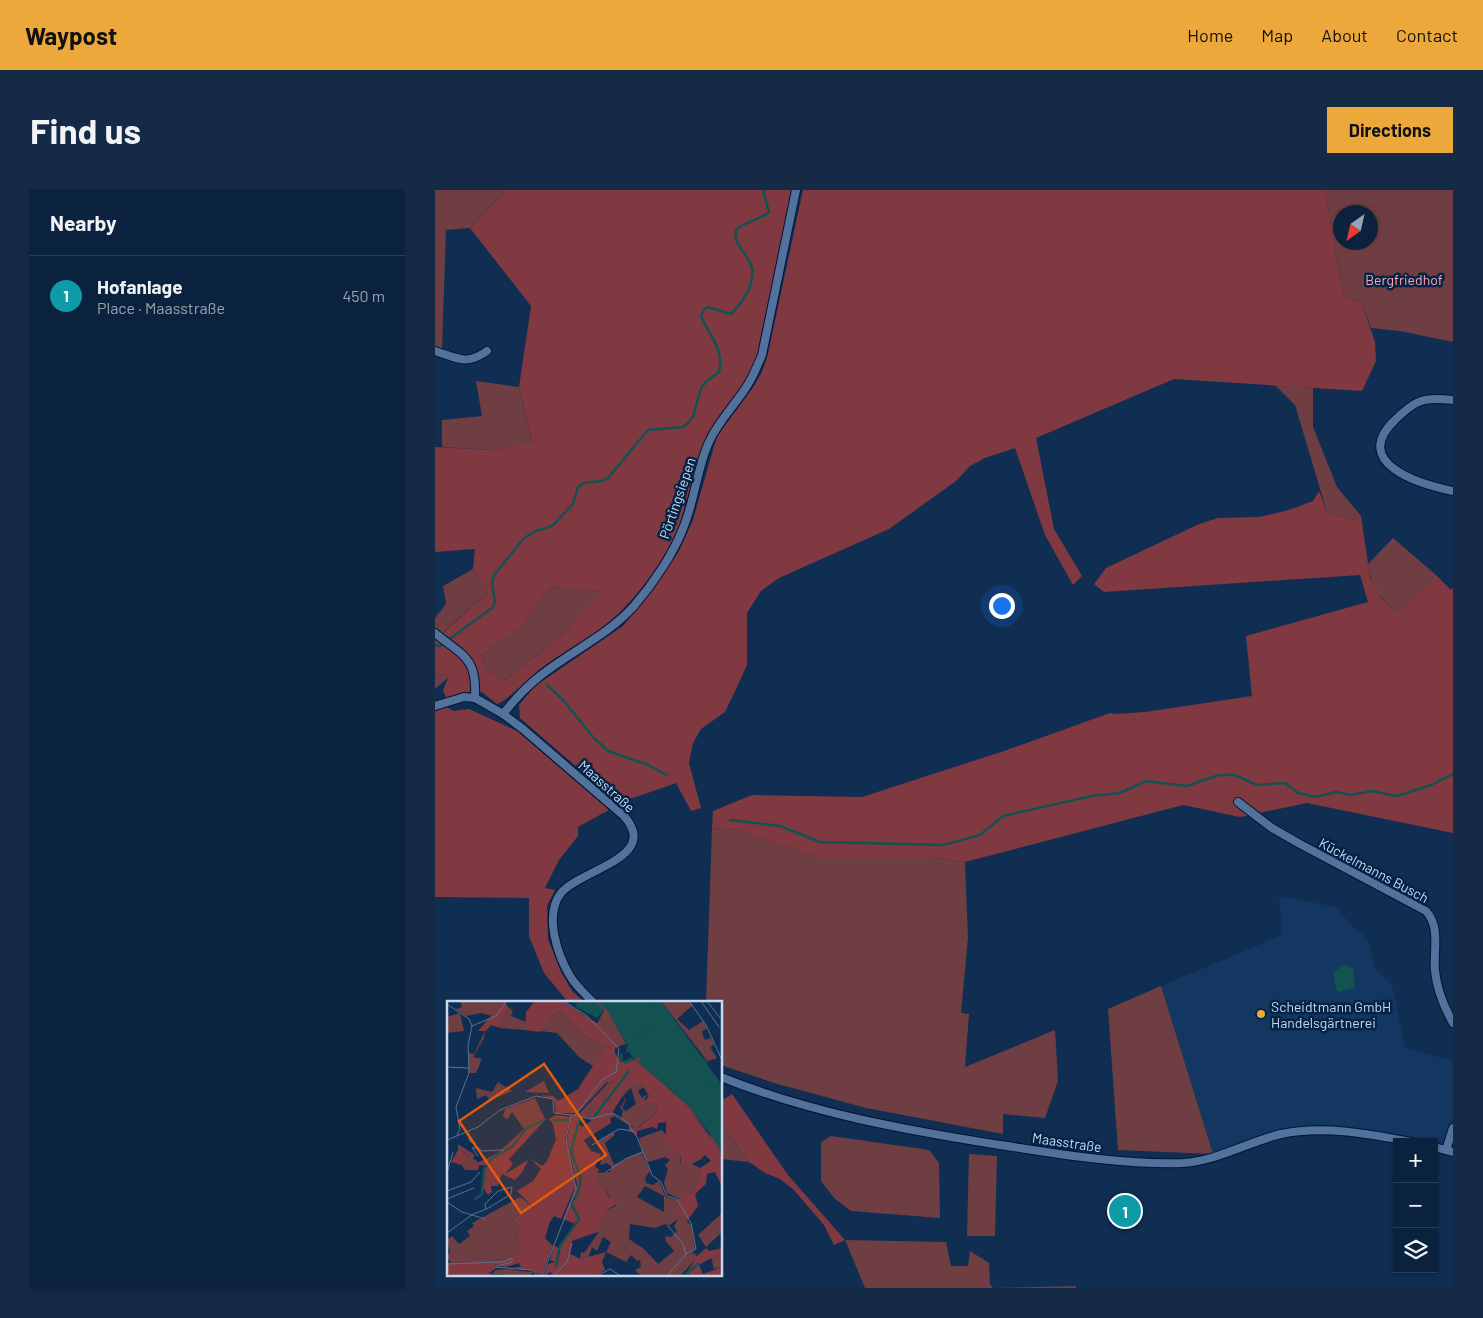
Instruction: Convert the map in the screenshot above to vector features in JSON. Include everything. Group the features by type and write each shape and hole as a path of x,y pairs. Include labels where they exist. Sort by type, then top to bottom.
{"street":[{"name":"Pörtingsiepen","path":"503,714 518,695 539,676 609,628 629,611 647,589 675,546 685,525 708,444 746,388 755,373 762,355 796,190"},
{"path":"435,351 466,360 476,359 487,351"},
{"path":"1453,400 1427,398 1410,406 1386,429 1381,438 1380,450 1387,462 1403,475 1423,484 1453,491"},
{"path":"438,635 471,664 475,682 475,698"},
{"path":"435,706 464,697 475,698 503,714"},
{"name":"Maasstraße","path":"503,714 624,816 634,831 634,842 630,849 620,857 570,885 561,893 554,906 555,941 570,976 592,1001"},
{"name":"Kückelmanns Busch","path":"1238,802 1272,828 1426,911 1433,923 1436,948 1435,970 1439,990 1453,1023"},
{"name":"Maasstraße","path":"723,1079 829,1112 907,1129 1043,1152 1114,1161 1186,1162 1213,1157 1281,1134 1302,1131 1351,1133 1393,1139"},
{"path":"1449,1151 1453,1128"}],"shaded area":[{"path":"505,190 792,190 757,356 746,380 706,440 680,523 666,552 636,595 612,620 543,667 507,698 497,704 482,692 469,692 446,698 443,690 449,676 435,674 435,638 487,593 473,569 475,549 435,552 435,447 494,450 532,442 519,387 531,306 470,228","holes":["553,587 599,592 567,630 506,680 486,670 481,655 522,627 541,598"]},
{"path":"803,190 1325,190 1333,236 1333,250 1335,250 1343,294 1362,303 1375,342 1376,361 1362,391 1174,379 1036,438 1054,529 1082,576 1073,585 1045,535 1015,448 985,458 970,466 956,481 889,529 779,578 761,591 747,613 747,665 725,712 701,729 693,743 689,763 701,808 691,811 676,783 622,802 607,793 520,718 519,705 535,686 623,626 651,592 679,551 693,520 717,436 752,389 761,374 767,358"},
{"path":"1319,491 1327,512 1354,520 1361,516 1370,577 1382,599 1397,613 1436,575 1451,590 1453,588 1453,833 1307,803 1240,817 1183,805 965,862 927,857 816,857 735,830 712,828 713,811 752,795 862,797 1004,751 1110,713 1145,712 1252,696 1246,636 1368,602 1360,575 1104,592 1094,584 1106,568 1199,524 1218,518 1259,517 1289,510 1313,501"},
{"path":"435,700 453,711 469,709 517,731 609,810 578,827 578,836 559,860 545,888 555,890 547,906 548,939 561,972 572,991 583,1001 567,1001 544,973 529,936 529,898 435,897"},
{"name":"Scheidtmann GmbH Handelsgärtnerei","path":"1279,896 1336,907 1353,927 1368,939 1375,968 1392,985 1405,1047 1453,1061 1453,1118 1444,1148 1438,1146 1438,1138 1403,1138 1314,1129 1213,1154 1161,986 1282,935"},
{"path":"1344,964 1353,969 1355,986 1352,989 1338,992 1333,973"},
{"path":"732,1094 788,1175 845,1240 834,1245 824,1225 794,1190 780,1179 765,1173 749,1162 723,1126 723,1100"}],"green space":[{"path":"435,190 505,190 470,228 446,230 442,349 435,347"},
{"name":"Bergfriedhof","path":"1325,190 1453,190 1453,342 1400,331 1371,328 1362,303 1343,294 1335,250 1378,250 1378,205 1333,205 1333,236"},
{"path":"476,381 519,387 532,443 494,450 442,447 442,420 482,416"},
{"path":"1275,385 1313,388 1313,427 1337,487 1361,516 1354,520 1327,512 1295,405"},
{"path":"1393,538 1436,575 1397,613 1386,603 1374,586 1368,564"},
{"path":"473,569 487,593 442,633 435,628 435,618 446,604 443,586"},
{"path":"553,587 600,592 567,630 506,680 486,670 481,655 522,627 541,598"},
{"path":"435,674 450,676 435,689"},
{"path":"712,828 735,830 816,857 927,857 965,862 968,938 961,1013 969,1014 965,1067 1055,1030 1058,1081 1045,1118 1003,1114 1003,1134 866,1108 774,1083 723,1066 723,1001 706,1001"},
{"path":"1161,986 1213,1154 1118,1150 1108,1009"},
{"path":"723,1126 749,1162 723,1159"},
{"path":"831,1136 929,1150 939,1163 940,1218 851,1211 835,1199 821,1181 821,1142"},
{"path":"969,1154 997,1156 995,1236 967,1236"},
{"path":"845,1240 946,1242 951,1266 968,1266 970,1251 989,1263 990,1284 993,1288 865,1288"},
{"path":"1076,1286 1076,1288 993,1288"}],"waterway":[{"path":"435,645 440,646 492,608 495,602 492,584 494,575 524,538 536,531 552,526 573,504 578,487 584,483 601,481 608,478 648,430 683,427 693,417 701,388 719,372 720,363 718,349 701,316 704,309 708,307 731,314 746,295 752,281 751,266 735,235 738,228 769,212 763,190"},
{"path":"547,685 563,700 593,737 608,751 648,765 667,775"},
{"path":"730,820 780,826 820,842 943,845 980,835 1003,816 1092,796 1120,793 1146,781 1187,786 1219,775 1235,775 1257,785 1285,783 1298,793 1316,797 1336,792 1351,795 1371,791 1397,796 1431,785 1453,774"}],"place":[{"name":"Scheidtmann GmbH Handelsgärtnerei","path":"1261,1014"},
{"name":"Hofanlage","path":"1125,1211"}]}
